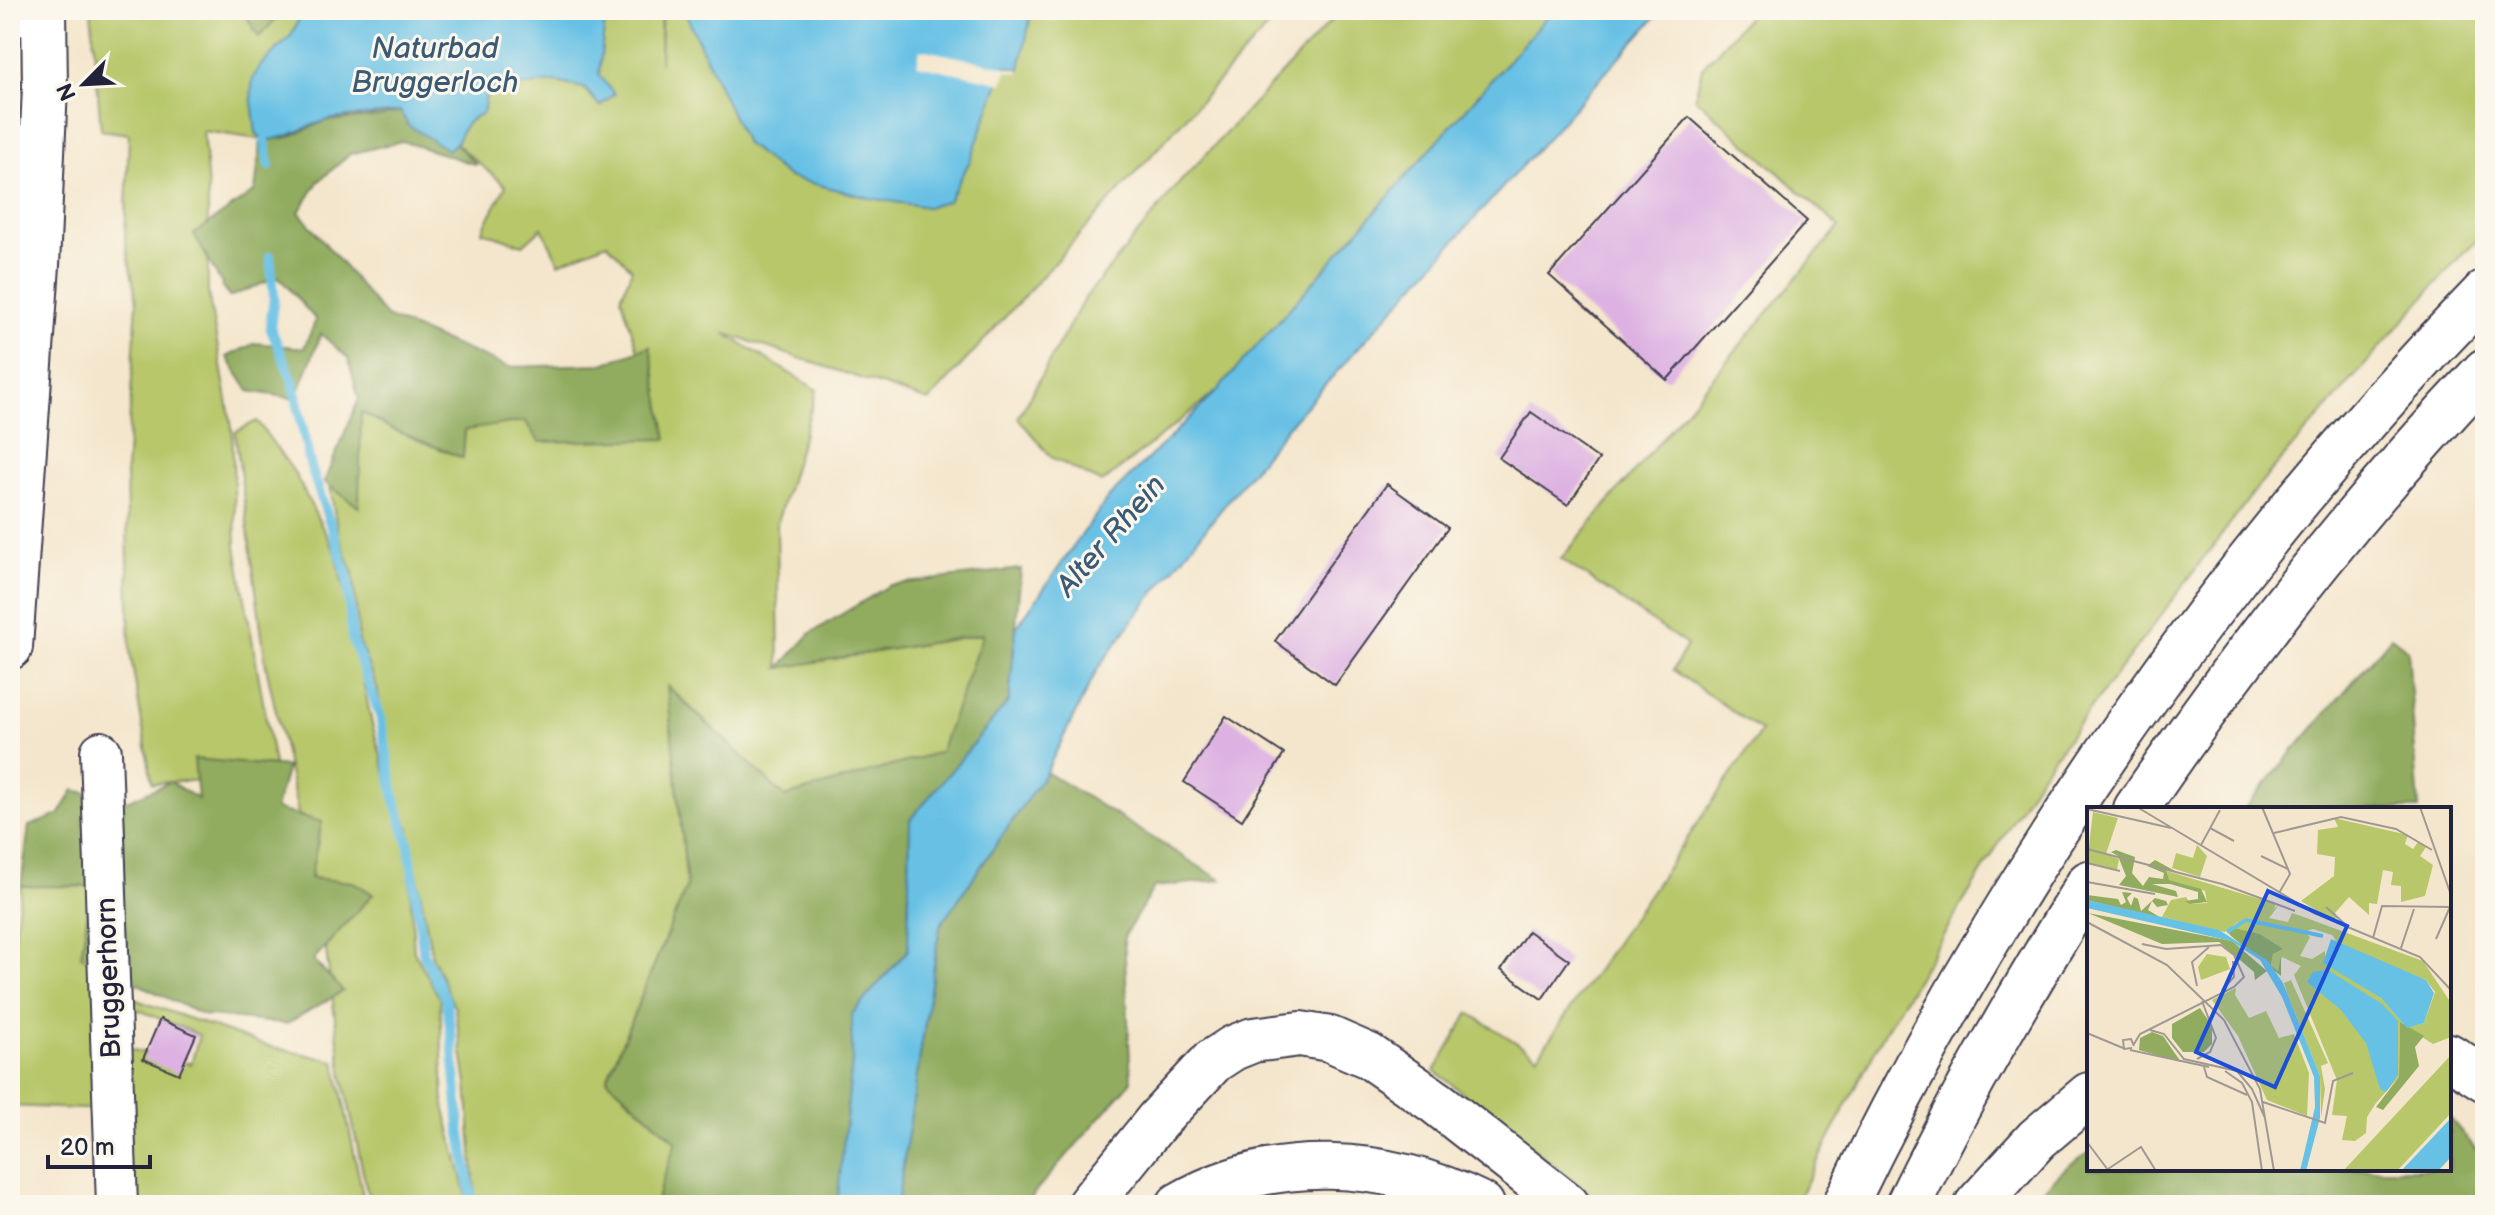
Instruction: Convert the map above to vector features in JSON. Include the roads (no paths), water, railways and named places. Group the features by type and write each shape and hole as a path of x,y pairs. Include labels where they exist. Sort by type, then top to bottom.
{"main road":[{"path":"10,647 37,265 45,87 33,13"},
{"path":"1845,1205 1925,1049 1989,936 2129,723 2228,588 2291,510 2399,384 2485,292"},
{"path":"2137,807 2228,678 2291,597 2397,467 2485,371"},
{"path":"1908,1205 2020,996 2087,886"},
{"path":"1089,1205 1157,1121 1213,1061 1253,1040 1300,1034 1330,1039 1369,1056 1437,1103 1567,1205"},
{"path":"2451,1057 2485,1079"},
{"path":"1977,1205 2037,1139 2087,1097"},
{"path":"1179,1205 1227,1181 1274,1170 1312,1166 1362,1168 1415,1179 1482,1205"}],"street":[{"name":"Bruggerhorn","path":"101,752 117,1205"}],"water":[{"name":"Naturbad Bruggerloch","path":"303,10 606,10 599,75 614,94 600,106 584,88 556,82 487,90 483,113 465,126 448,150 408,125 400,111 334,119 265,140 256,133 251,94 253,78 260,66 291,36"},
{"path":"684,10 1032,10 1020,69 1005,66 970,161 948,201 927,207 869,198 788,177 745,143"},
{"name":"Alter Rhein","path":"1553,10 1662,10 1288,426 1139,612 1097,670 1046,772 940,926 897,1205 837,1205 852,1062 852,1014 908,950 910,820 1009,701 1016,628 1108,498 1217,391"}],"waterway":[{"path":"265,140 269,166"},
{"path":"270,256 274,297 270,327 293,381 310,464 347,574 352,638 380,715 395,800 409,845 424,955 446,1000 460,1128 473,1205"}]}
